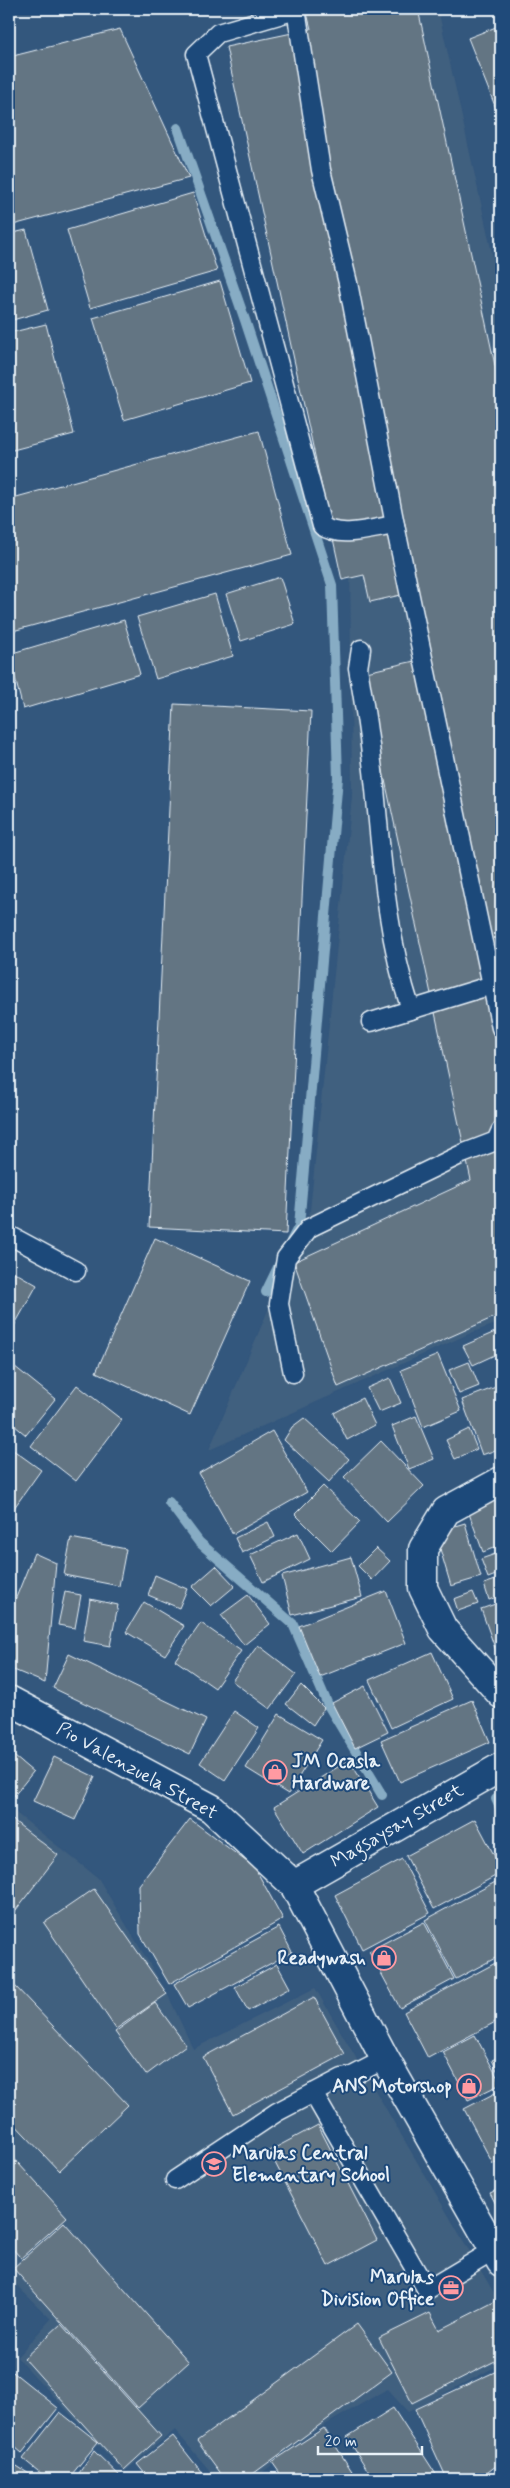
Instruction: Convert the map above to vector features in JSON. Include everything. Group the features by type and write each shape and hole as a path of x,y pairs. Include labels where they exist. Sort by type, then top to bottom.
{"street":[{"path":"501,1481 446,1511 423,1550 423,1588 443,1629 501,1694"},
{"name":"Pio Valenzuela Street","path":"9,1700 211,1808 294,1885 385,2059 498,2256"},
{"name":"Magsaysay Street","path":"294,1885 495,1770"}],"lane":[{"path":"395,525 344,532 330,532 322,526 196,54 218,32 296,9 321,170 348,283 395,525 501,1028"},
{"path":"361,649 358,668 375,788 383,883 390,927 411,1010"},
{"path":"371,1022 492,985"},
{"path":"293,1373 279,1304 286,1258 309,1228 462,1154 496,1140 501,1130"},
{"path":"9,1235 76,1271"},
{"path":"175,2180 277,2112 312,2093 385,2059"},
{"path":"312,2093 427,2290 498,2256"}],"shaded area":[{"path":"338,9 438,9 501,294 501,1322 473,1332 209,1450 310,1211 352,797 350,533 359,103"},
{"name":"Marulas Central Elementary School","path":"12,1810 98,1878 167,1993 193,2049 315,1988 501,2305 501,2364 408,2412 387,2389 318,2429 254,2479 217,2479 175,2430 124,2472 17,2357 51,2319 9,2278 9,1814"}],"building":[{"path":"306,9 418,9 501,393 501,1314 338,1387 294,1262 471,1180 362,673 432,657 418,591 370,602 364,575 342,580 226,47 311,29"},
{"path":"501,25 501,109 497,111 468,38"},
{"path":"120,29 189,178 9,226 9,57"},
{"path":"501,134 501,164 496,135"},
{"path":"193,193 217,271 90,308 67,230"},
{"path":"26,230 48,310 9,321 9,234"},
{"path":"220,281 250,383 124,420 93,318"},
{"path":"46,324 74,434 9,451 9,333"},
{"path":"259,431 292,555 9,632 9,499"},
{"path":"280,577 295,624 241,641 226,594"},
{"path":"215,594 233,656 156,679 137,617"},
{"path":"124,620 140,674 23,709 9,654"},
{"path":"174,704 311,711 286,1234 149,1227"},
{"path":"155,1238 250,1281 190,1415 96,1372"},
{"path":"9,1269 37,1285 9,1335"},
{"path":"495,1332 501,1345 501,1352 473,1365 463,1346"},
{"path":"438,1355 461,1411 423,1427 401,1370"},
{"path":"9,1362 55,1399 26,1435 9,1421"},
{"path":"469,1362 479,1386 459,1394 449,1370"},
{"path":"390,1378 401,1403 379,1412 367,1388"},
{"path":"77,1385 122,1420 76,1481 31,1446"},
{"path":"501,1385 501,1448 482,1455 462,1400"},
{"path":"362,1398 375,1425 347,1440 334,1413"},
{"path":"416,1416 434,1459 409,1469 392,1426"},
{"path":"304,1418 349,1459 329,1482 284,1440 292,1427"},
{"path":"469,1429 477,1449 455,1459 446,1440"},
{"path":"272,1431 307,1492 233,1534 199,1473"},
{"path":"381,1441 424,1486 387,1522 344,1477"},
{"path":"9,1447 41,1470 9,1515"},
{"path":"323,1486 360,1522 332,1551 295,1514"},
{"path":"495,1498 501,1516 501,1545 483,1552 467,1508"},
{"path":"268,1522 275,1537 242,1553 235,1538"},
{"path":"465,1523 481,1577 451,1586 435,1532"},
{"path":"298,1533 310,1559 263,1582 250,1555"},
{"path":"71,1538 126,1549 119,1586 64,1575"},
{"path":"376,1548 390,1561 372,1580 358,1566"},
{"path":"501,1552 501,1573 488,1578 481,1559"},
{"path":"34,1553 56,1563 45,1683 9,1668 13,1660 9,1659 9,1615"},
{"path":"351,1557 362,1597 292,1615 282,1576"},
{"path":"216,1566 235,1586 211,1606 192,1587"},
{"path":"155,1575 187,1589 179,1608 148,1595"},
{"path":"501,1578 501,1595 489,1600 484,1584"},
{"path":"386,1591 406,1643 320,1677 299,1626"},
{"path":"65,1592 81,1595 75,1628 58,1625"},
{"path":"473,1592 478,1604 458,1611 454,1599"},
{"path":"248,1595 270,1624 244,1645 221,1615"},
{"path":"90,1599 118,1605 110,1646 83,1641"},
{"path":"144,1602 184,1626 165,1655 126,1632"},
{"path":"501,1602 501,1662 500,1662 481,1609"},
{"path":"201,1623 241,1651 215,1688 175,1660"},
{"path":"258,1645 296,1674 270,1709 232,1681"},
{"path":"432,1652 453,1699 391,1728 369,1680"},
{"path":"69,1654 206,1720 190,1754 53,1688"},
{"path":"301,1685 324,1708 313,1725 286,1704"},
{"path":"365,1686 388,1732 355,1748 332,1703"},
{"path":"472,1700 490,1742 400,1782 381,1740"},
{"path":"234,1711 259,1728 225,1780 200,1763"},
{"path":"279,1714 322,1740 288,1794 246,1768"},
{"path":"9,1752 33,1772 9,1802"},
{"path":"54,1757 95,1777 75,1820 33,1801"},
{"path":"349,1760 378,1807 303,1854 274,1807"},
{"path":"9,1819 58,1855 9,1919"},
{"path":"190,1819 255,1868 283,1919 169,1984 140,1934 139,1885"},
{"path":"475,1819 501,1868 501,1873 434,1909 406,1856"},
{"path":"402,1859 430,1913 362,1949 335,1895"},
{"path":"501,1879 501,1955 456,1979 425,1920"},
{"path":"94,1889 167,1994 116,2029 44,1923"},
{"path":"424,1922 454,1979 400,2008 369,1951"},
{"path":"279,1927 292,1952 188,2008 174,1984"},
{"path":"501,1960 501,2019 428,2058 404,2012"},
{"path":"277,1964 290,1988 248,2011 235,1987"},
{"path":"15,1986 128,2105 59,2171 9,2118 9,1992"},
{"path":"314,1997 345,2054 233,2114 203,2057"},
{"path":"155,2003 186,2045 146,2075 115,2032"},
{"path":"475,2035 501,2084 468,2100 443,2052"},
{"path":"501,2056 501,2078 492,2060"},
{"path":"501,2090 501,2160 493,2164 464,2109"},
{"path":"318,2125 377,2240 328,2266 269,2151"},
{"path":"9,2153 67,2217 21,2258 9,2245"},
{"path":"501,2188 501,2214 490,2193"},
{"path":"64,2222 189,2362 138,2408 13,2268"},
{"path":"496,2301 501,2311 501,2358 412,2403 379,2338 430,2313 439,2330"},
{"path":"61,2324 161,2436 124,2470 24,2358"},
{"path":"357,2324 392,2372 246,2479 225,2479 197,2441"},
{"path":"501,2369 501,2462 479,2479 447,2479 415,2409"},
{"path":"13,2372 58,2408 22,2453 9,2442 9,2377"},
{"path":"393,2408 439,2479 373,2479 347,2437"},
{"path":"60,2412 98,2442 68,2479 48,2479 23,2459"},
{"path":"324,2428 357,2479 284,2479 272,2462"},
{"path":"173,2436 207,2479 149,2479 137,2464"},
{"path":"94,2451 123,2479 75,2479"},
{"path":"9,2461 37,2479 9,2479"}],"waterway":[{"path":"178,128 245,320 332,585 338,778 299,1226 291,1241"},
{"path":"266,1292 280,1263"},
{"path":"169,1502 199,1542 293,1624 328,1705 382,1795"},
{"path":"496,1799 501,1810"}],"place":[{"name":"JM Ocasla Hardware","path":"275,1772"},
{"name":"Readywash","path":"384,1958"},
{"name":"ANS Motorshop","path":"469,2086"},
{"name":"Marulas Central Elementary School","path":"214,2164"},
{"name":"Marulas Division Office","path":"451,2288"}]}
